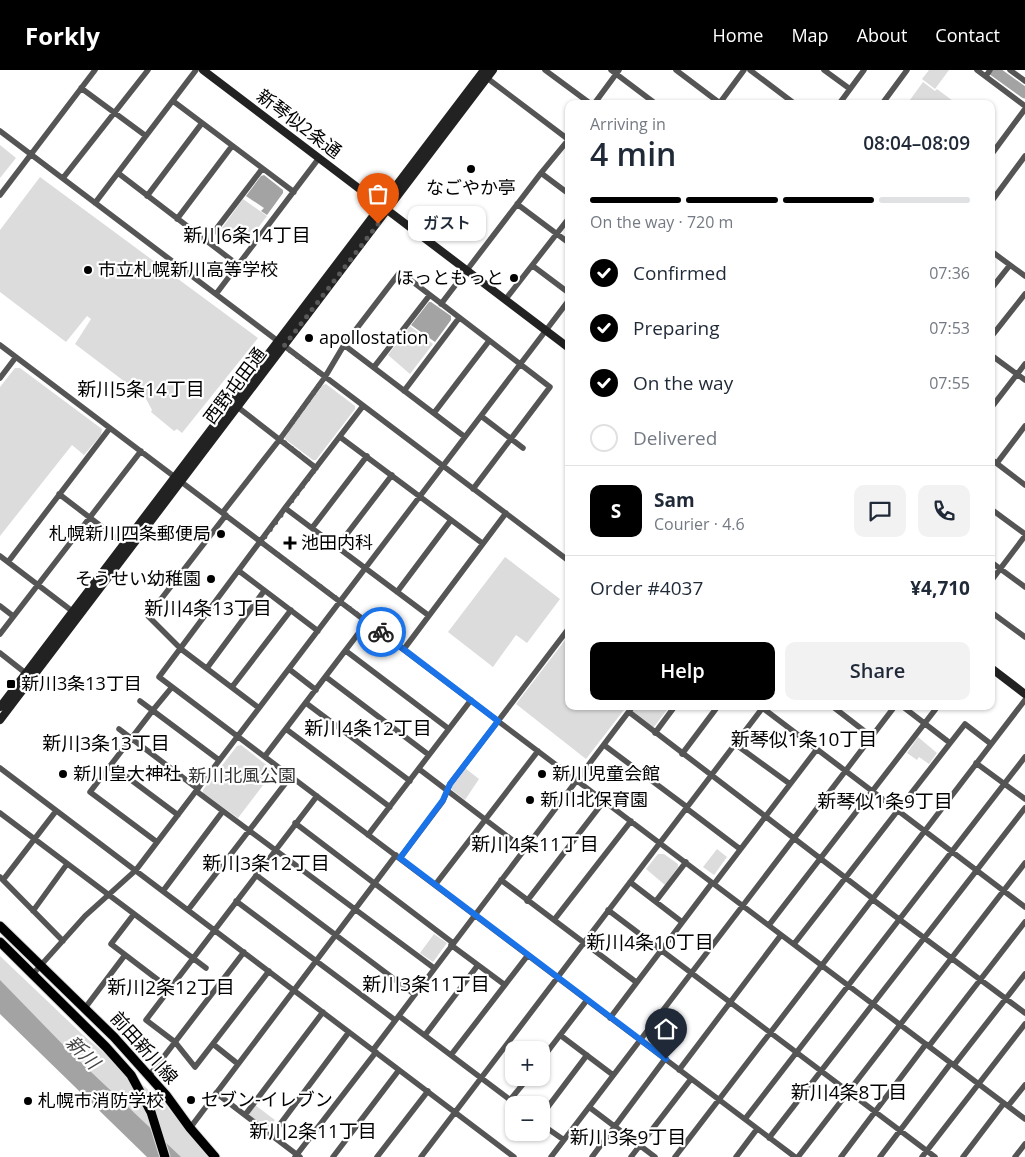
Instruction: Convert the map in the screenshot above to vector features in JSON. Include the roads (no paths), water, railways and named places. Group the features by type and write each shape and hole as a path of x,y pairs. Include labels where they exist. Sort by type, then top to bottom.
{"main road":[{"name":"前田新川線","path":"0,926 114,1037 166,1095 190,1128 215,1157"},
{"name":"前田新川線","path":"0,942 115,1056 131,1075 143,1096 156,1126 165,1157"}],"street":[{"path":"0,195 95,70"},
{"path":"63,178 148,70"},
{"path":"95,203 196,70"},
{"name":"新琴似2条通","path":"202,70 565,345"},
{"name":"西野屯田通","path":"0,707 29,675 486,74 493,70"},
{"path":"545,70 587,100"},
{"path":"676,70 716,100"},
{"path":"722,100 744,70"},
{"path":"750,70 790,100"},
{"path":"824,70 850,90"},
{"path":"843,100 864,70"},
{"path":"885,100 907,70"},
{"path":"977,70 988,73 1025,107 995,149"},
{"path":"1010,70 1025,81"},
{"path":"596,100 616,71 651,100"},
{"path":"486,74 565,138"},
{"path":"81,88 146,136"},
{"path":"173,101 294,192"},
{"path":"147,196 202,123"},
{"path":"0,131 565,558"},
{"path":"441,304 565,144"},
{"path":"177,219 232,146"},
{"path":"995,197 1025,156"},
{"path":"216,294 319,158"},
{"path":"207,241 262,169"},
{"path":"118,173 238,265"},
{"path":"541,173 565,191"},
{"path":"517,204 565,240"},
{"path":"505,300 565,223"},
{"path":"995,254 1025,276"},
{"path":"995,284 1010,265"},
{"path":"533,266 565,290"},
{"path":"259,708 181,649 148,616 325,377 344,345 400,272 550,387 473,489"},
{"path":"995,333 1025,294"},
{"path":"374,367 429,296"},
{"path":"33,974 86,916 136,870 565,305"},
{"path":"404,391 459,318"},
{"path":"434,413 489,341"},
{"path":"0,345 1025,1119"},
{"path":"344,345 465,437"},
{"path":"0,378 16,357"},
{"path":"995,358 1025,380"},
{"path":"995,403 1025,364"},
{"path":"235,405 316,468"},
{"path":"363,406 159,677 796,1157 1025,863"},
{"path":"481,416 523,448"},
{"path":"995,460 1025,426"},
{"path":"8,562 110,428"},
{"path":"340,437 482,544"},
{"path":"0,634 39,586 141,451"},
{"path":"312,528 367,456"},
{"path":"995,462 1024,481"},
{"path":"337,547 392,475"},
{"path":"59,494 127,546"},
{"path":"285,508 428,615"},
{"path":"995,512 1025,535 995,576"},
{"path":"404,649 506,513"},
{"path":"397,592 451,520"},
{"path":"0,556 76,614"},
{"path":"995,565 1025,588"},
{"path":"239,571 318,631"},
{"path":"207,668 264,591"},
{"path":"0,606 14,616"},
{"path":"232,687 291,610"},
{"path":"995,615 1025,637"},
{"path":"265,756 368,622"},
{"path":"190,1128 355,909 443,800 450,784 565,633"},
{"path":"346,651 449,729"},
{"path":"0,653 29,675"},
{"path":"289,669 316,690"},
{"path":"995,671 1025,694"},
{"name":"西野屯田通","path":"0,720 29,675"},
{"path":"326,677 429,755"},
{"path":"157,842 90,792 172,687"},
{"path":"140,700 219,760"},
{"path":"368,834 471,700"},
{"path":"675,1157 1025,700"},
{"path":"306,703 410,781"},
{"path":"655,733 672,710"},
{"path":"682,754 715,710"},
{"path":"421,1157 760,710"},
{"path":"766,710 1025,907"},
{"path":"837,710 872,737"},
{"path":"551,1157 892,710"},
{"path":"907,710 950,743"},
{"path":"769,925 935,710"},
{"path":"216,1093 297,1156 414,994 629,712 846,877 872,899 1025,1013"},
{"path":"794,944 965,724 991,744"},
{"path":"119,729 248,830 434,968"},
{"path":"286,729 390,807"},
{"path":"735,744 790,784"},
{"path":"604,745 740,849"},
{"path":"610,1018 817,749"},
{"path":"435,885 538,751"},
{"path":"745,1119 1025,757"},
{"path":"976,763 1025,799"},
{"path":"111,765 178,815"},
{"path":"0,768 513,1156"},
{"path":"418,769 524,849"},
{"path":"188,910 290,776"},
{"path":"269,971 195,1067 175,1042 146,1020 317,796"},
{"path":"527,901 604,801"},
{"path":"769,1138 1025,808"},
{"path":"56,811 35,840 1,878 63,941"},
{"path":"163,891 223,811"},
{"path":"0,813 206,968"},
{"path":"554,920 631,821"},
{"path":"295,823 505,985"},
{"path":"656,901 686,862"},
{"path":"33,911 67,864"},
{"path":"256,875 414,994"},
{"path":"500,880 636,982"},
{"path":"630,882 682,922"},
{"path":"236,901 316,961 425,1036 505,1096"},
{"path":"608,910 935,1157"},
{"path":"134,914 111,944 170,989"},
{"path":"841,1157 1025,922"},
{"path":"679,1070 781,935"},
{"path":"149,1076 244,952"},
{"path":"84,1008 125,955"},
{"path":"451,1055 528,955"},
{"path":"425,1036 478,965"},
{"path":"880,1157 1025,974"},
{"path":"550,1048 587,1000"},
{"path":"245,1115 323,1012"},
{"path":"922,1157 1025,1024"},
{"path":"272,1135 349,1032"},
{"path":"560,1035 613,1075"},
{"path":"213,1044 238,1064"},
{"path":"550,1104 587,1055"},
{"path":"592,1157 666,1059"},
{"path":"333,1157 399,1070"},
{"path":"631,1157 691,1079"},
{"path":"963,1157 1006,1104 1025,1085"},
{"path":"513,1096 521,1086"},
{"path":"377,1157 428,1092"},
{"path":"589,1107 655,1157"},
{"path":"736,1157 757,1129"},
{"path":"550,1130 564,1140"},
{"path":"1015,1157 1025,1144"}],"waterway":[{"path":"993,70 1025,93"}],"place":[{"name":"なごやか亭","path":"471,169"},
{"name":"ガスト","path":"378,224"},
{"name":"市立札幌新川高等学校","path":"88,270"},
{"name":"ほっともっと","path":"514,278"},
{"name":"apollostation","path":"309,338"},
{"name":"札幌新川四条郵便局","path":"221,534"},
{"name":"池田内科","path":"290,543"},
{"name":"そうせい幼稚園","path":"211,579"},
{"name":"新川3条13丁目","path":"11,684"},
{"name":"新川皇大神社","path":"63,774"},
{"name":"新川児童会館","path":"542,774"},
{"name":"新川北保育園","path":"530,800"},
{"name":"セブン-イレブン","path":"191,1100"},
{"name":"札幌市消防学校","path":"28,1101"}],"district":[{"name":"新川6条14丁目","path":"247,235"},
{"name":"新川5条14丁目","path":"141,389"},
{"name":"新川4条13丁目","path":"208,608"},
{"name":"新川4条12丁目","path":"368,728"},
{"name":"新琴似1条10丁目","path":"804,739"},
{"name":"新川3条13丁目","path":"106,743"},
{"name":"新琴似1条9丁目","path":"885,801"},
{"name":"新川4条11丁目","path":"535,844"},
{"name":"新川3条12丁目","path":"266,863"},
{"name":"新川4条10丁目","path":"650,942"},
{"name":"新川3条11丁目","path":"426,984"},
{"name":"新川2条12丁目","path":"171,987"},
{"name":"新川4条8丁目","path":"849,1092"},
{"name":"新川2条11丁目","path":"313,1131"},
{"name":"新川3条9丁目","path":"628,1137"}],"park label":[{"name":"新川北風公園","path":"242,776"}],"water label":[{"name":"新川","path":"83,1052"}]}
